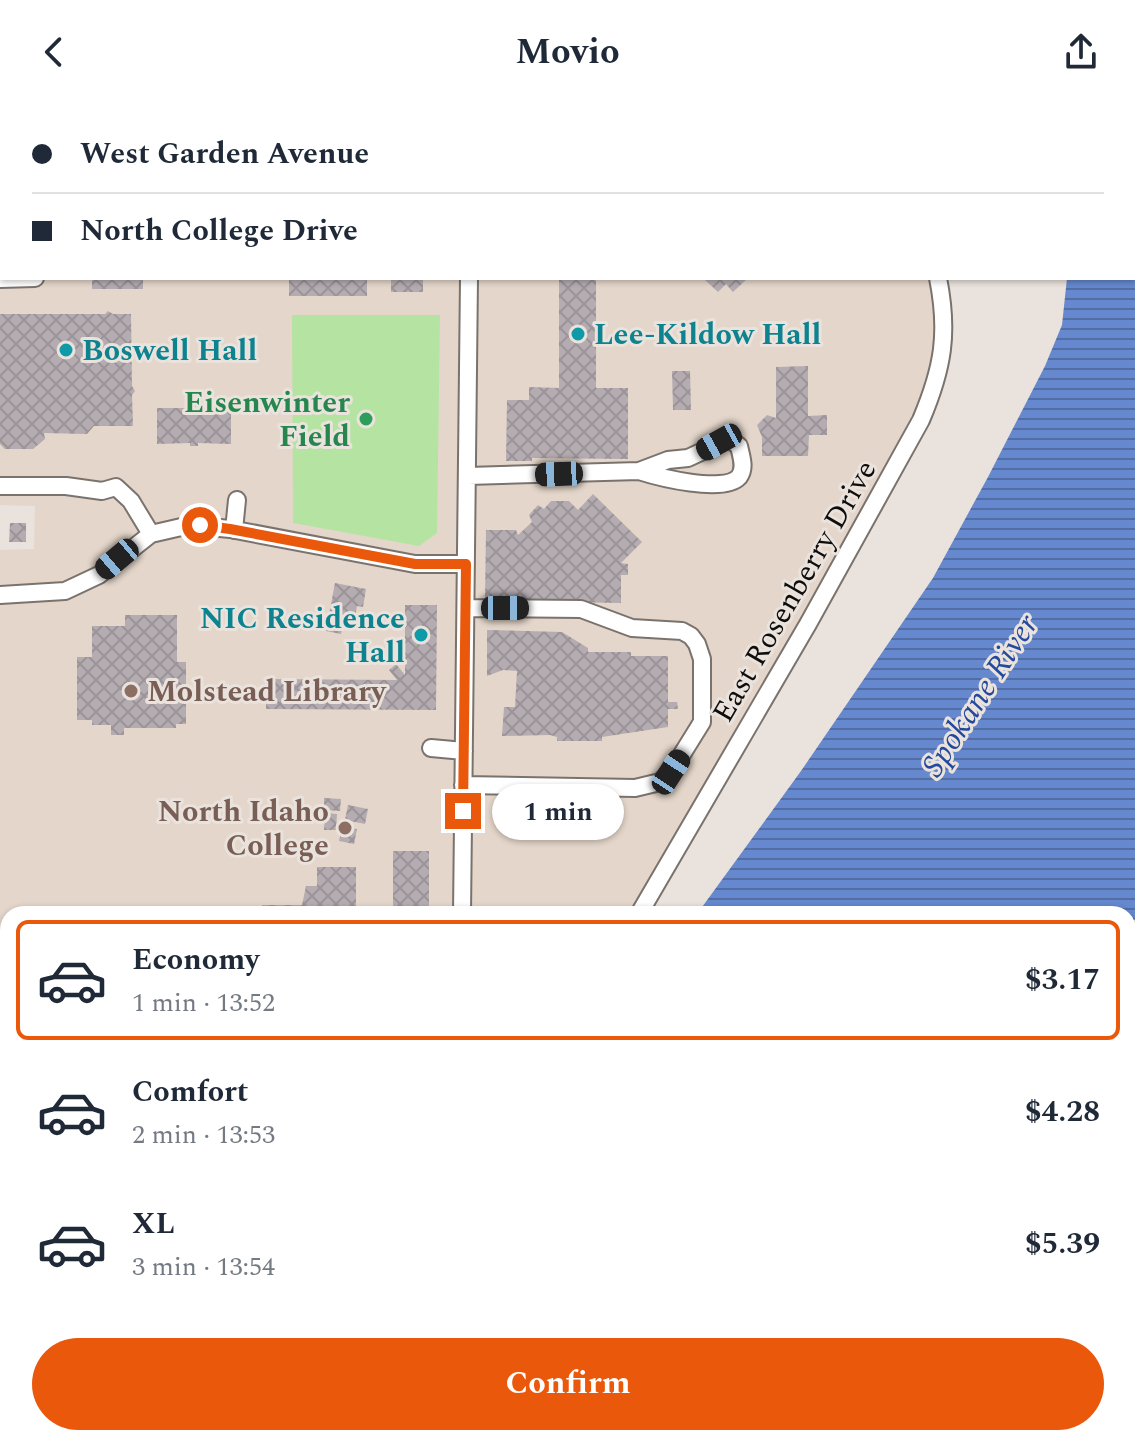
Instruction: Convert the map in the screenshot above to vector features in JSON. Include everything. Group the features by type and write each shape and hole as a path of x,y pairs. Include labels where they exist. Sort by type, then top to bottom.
{"street":[{"path":"462,906 469,280"},
{"name":"East Rosenberry Drive","path":"644,906 808,624 921,420 933,391 945,346 938,280"},
{"path":"468,476 639,471 668,460 688,458 729,439 739,446 743,463 736,480 724,483 672,482 639,471"},
{"path":"0,486 66,486 102,491 116,487 131,501 151,534"},
{"path":"234,530 237,500"},
{"path":"0,595 49,594 82,585 151,534 190,525 234,530 415,564 466,564"},
{"path":"463,785 649,786 660,782 671,772 702,722 704,706 702,659 697,644 682,631 632,628 581,609 466,608"},
{"path":"431,748 464,751"}],"shaded area":[{"name":"North Idaho College","path":"0,280 938,280 940,369 643,906 0,906 0,550 34,549 35,506 0,505"}],"green space":[{"name":"Eisenwinter Field","path":"292,315 440,315 437,533 419,546 293,523"}],"water":[{"name":"Spokane River","path":"1067,280 1135,280 1135,906 703,906 801,771 933,578 1045,366 1062,325"}],"building":[{"path":"92,280 143,280 143,289 92,289"},
{"path":"289,280 367,280 367,296 289,296"},
{"path":"391,280 423,280 423,292 391,292"},
{"path":"559,280 596,280 596,388 628,388 628,459 532,458 532,461 506,461 507,400 529,400 529,387 559,388"},
{"path":"705,280 746,280 733,292 726,284 718,292"},
{"name":"Boswell Hall","path":"108,311 131,314 132,386 135,391 132,395 133,426 94,426 87,434 44,433 45,439 33,449 5,449 0,444 0,314 105,314"},
{"path":"808,366 808,416 827,415 827,435 809,435 808,456 762,456 762,437 757,425 767,415 776,418 776,367"},
{"path":"672,371 690,371 691,410 673,410"},
{"path":"187,401 202,401 202,409 231,409 231,444 157,444 157,408 187,408"},
{"path":"593,494 642,542 621,563 628,564 628,575 621,575 621,603 485,601 486,530 516,530 518,535 532,522 529,515 538,505 544,509 551,501 569,501 578,510"},
{"path":"10,523 26,523 26,542 9,542"},
{"path":"335,583 366,589 363,607 357,606 355,617 345,615 341,634 326,631"},
{"name":"NIC Residence Hall","path":"405,605 437,605 436,710 266,709 266,679 397,680 389,670 396,664 405,675"},
{"name":"Molstead Library","path":"125,615 177,615 177,662 186,662 186,724 176,724 176,728 124,728 124,735 111,735 111,725 92,725 92,720 77,720 77,657 92,657 92,626 125,626"},
{"path":"487,630 562,632 588,648 588,652 668,656 668,702 677,702 678,709 668,709 668,727 602,737 602,741 557,741 557,737 550,735 502,736 504,707 515,707 517,671 503,670 487,676"},
{"path":"324,798 341,799 340,811 324,810"},
{"path":"348,805 368,809 365,824 345,820"},
{"path":"325,813 337,814 336,830 324,830"},
{"path":"342,827 357,829 354,844 339,841"},
{"path":"393,851 429,851 429,906 393,906"},
{"path":"317,867 356,867 356,906 262,906 302,905 306,886 317,886"}],"place":[{"name":"Lee-Kildow Hall","path":"578,334"},
{"name":"Boswell Hall","path":"66,350"},
{"name":"Eisenwinter Field","path":"366,419"},
{"name":"NIC Residence Hall","path":"421,635"},
{"name":"Molstead Library","path":"131,691"},
{"name":"North Idaho College","path":"345,828"}],"route":[{"path":"200,525 415,564 466,564 463,811"}]}
